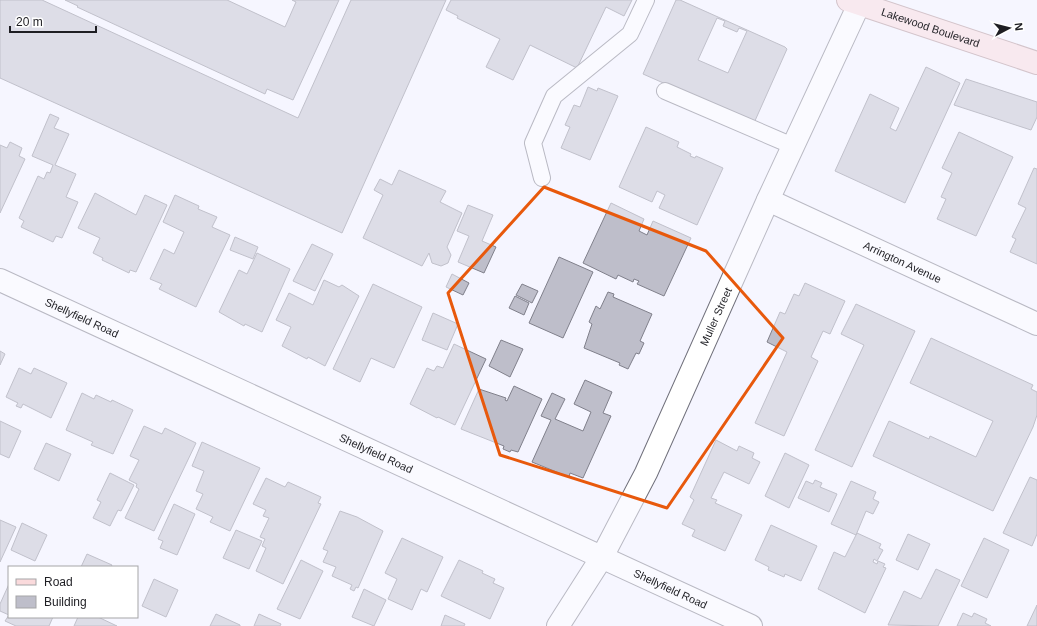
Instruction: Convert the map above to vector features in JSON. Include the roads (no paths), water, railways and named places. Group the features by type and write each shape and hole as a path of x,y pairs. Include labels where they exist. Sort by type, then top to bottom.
{"main road":[{"name":"Lakewood Boulevard","path":"856,1 1037,63"}],"street":[{"name":"Muller Street","path":"558,626 602,557 646,473 793,146 856,1"},
{"name":"Arrington Avenue","path":"768,200 1037,324"},
{"name":"Shellyfield Road","path":"0,280 751,626"}],"lane":[{"path":"542,178 533,142 554,96 630,34 646,0"},
{"path":"665,91 793,146"}]}
